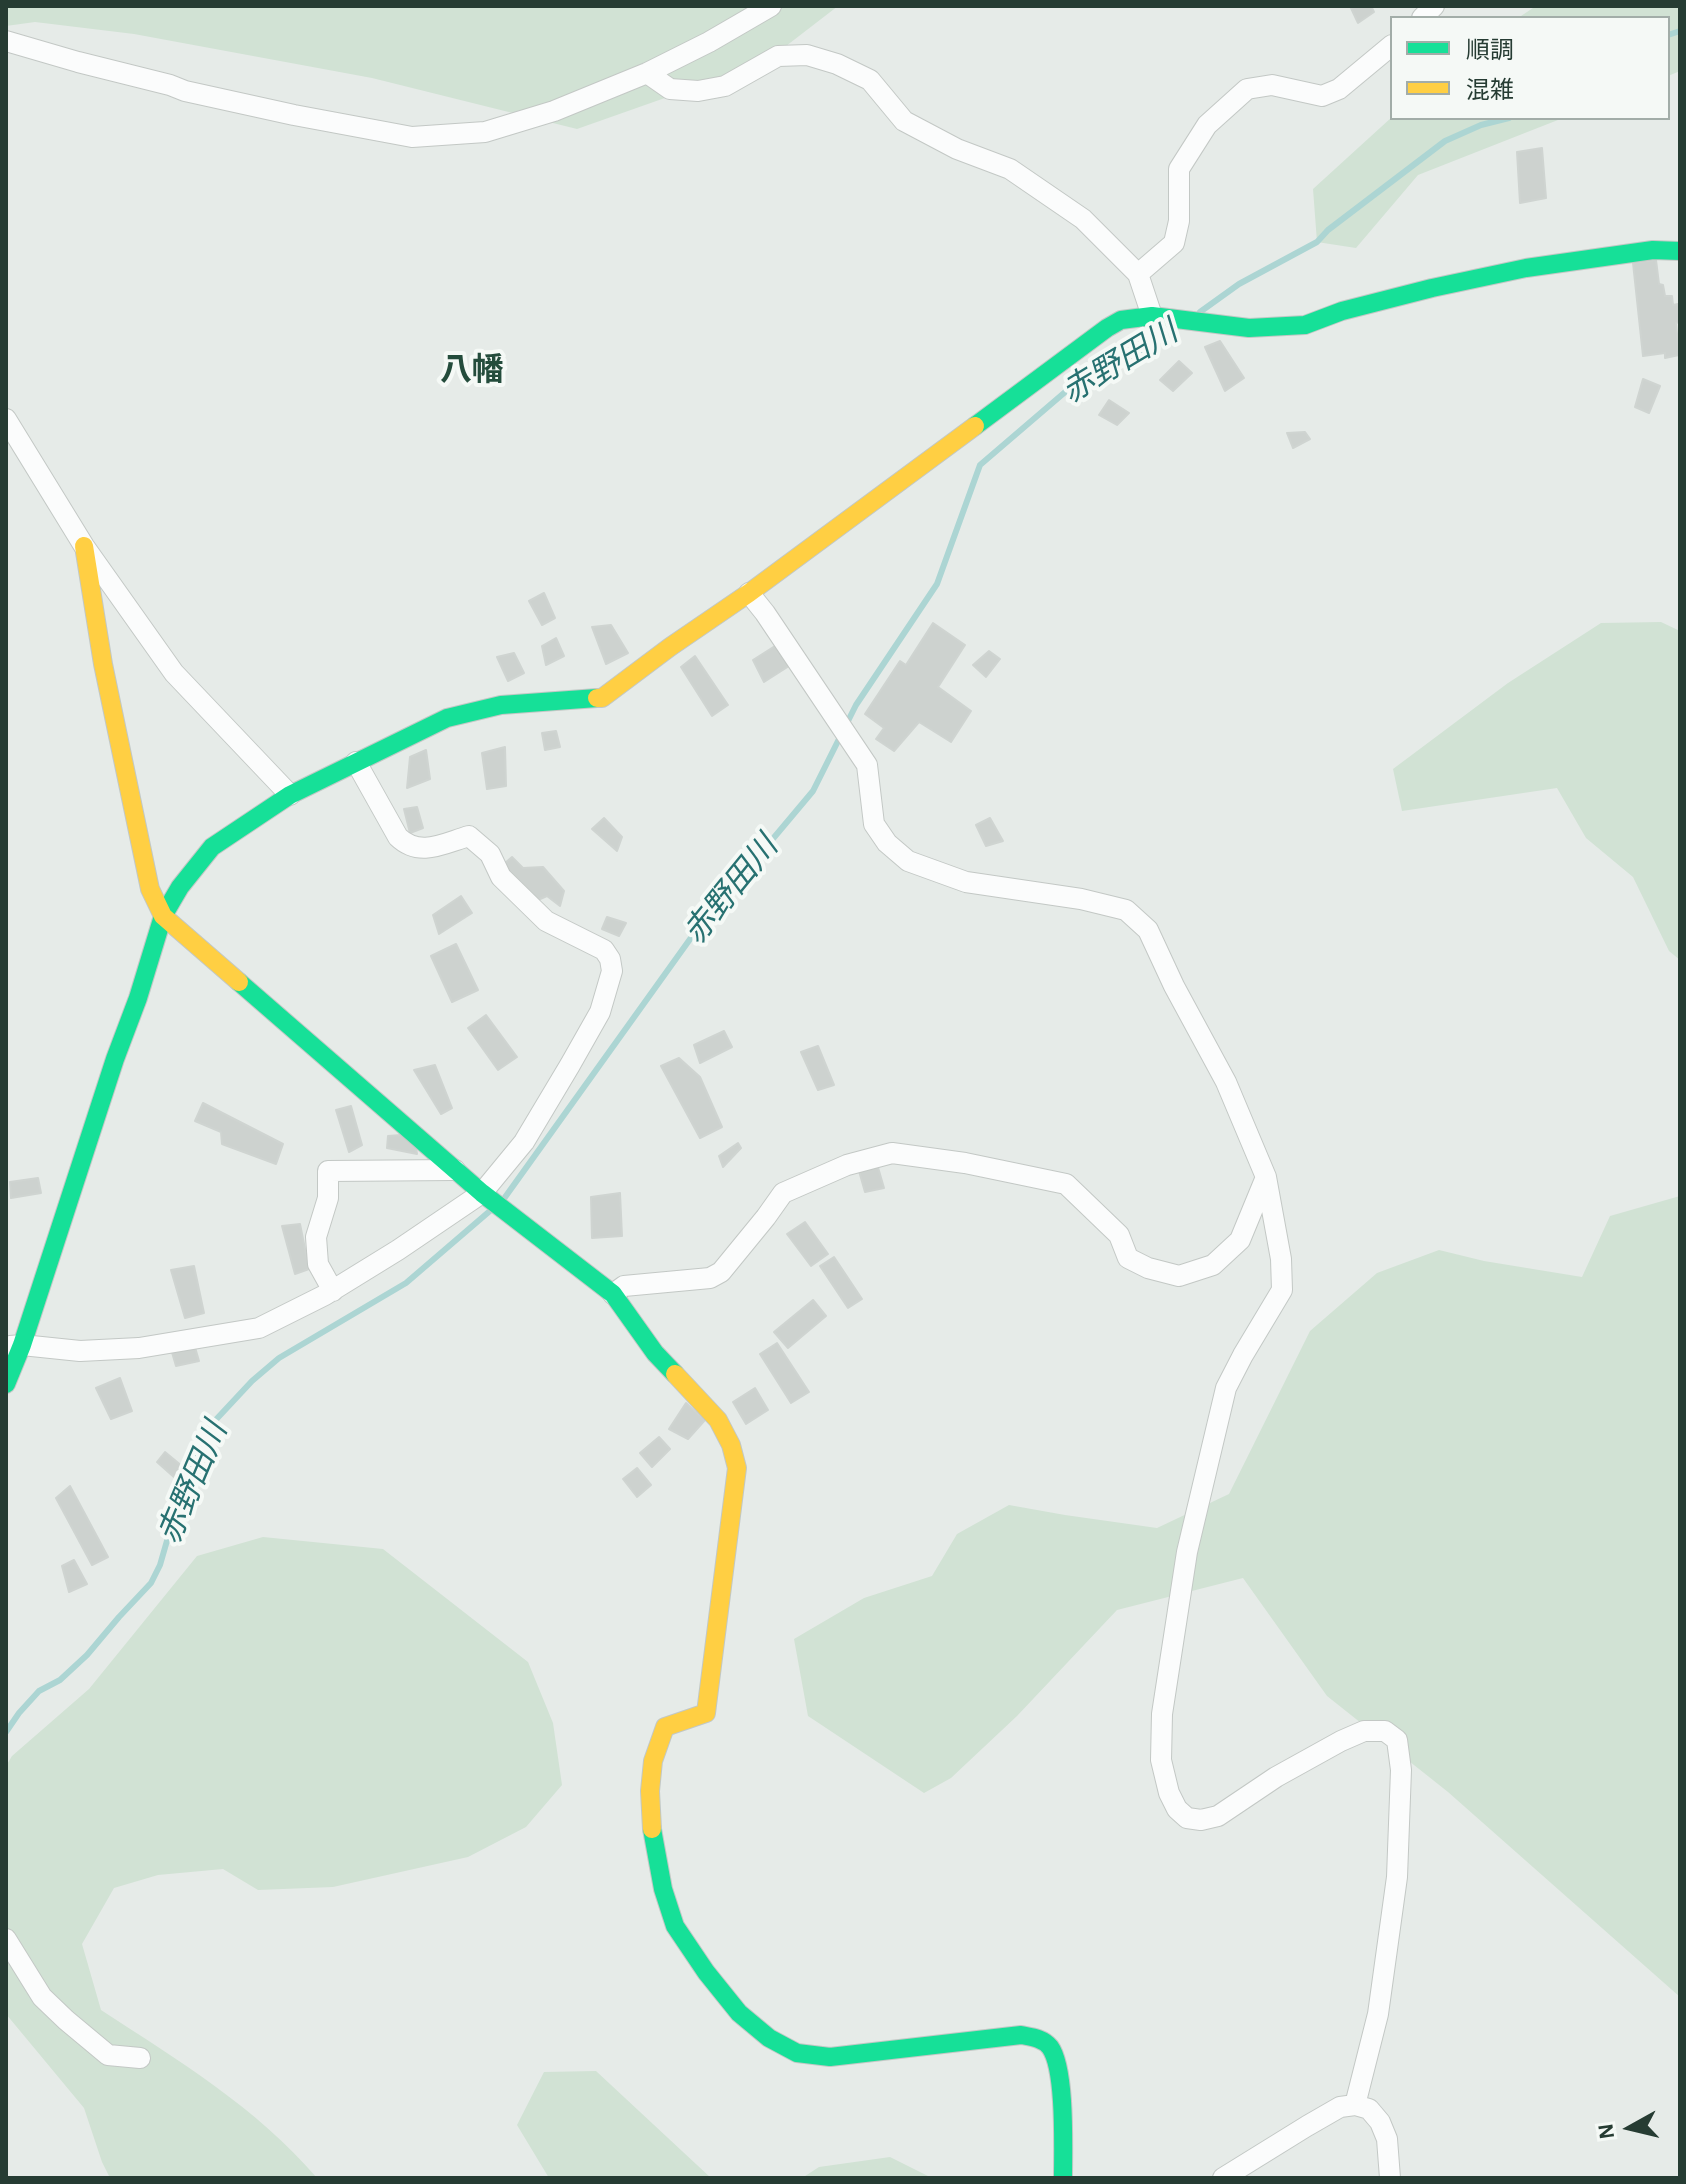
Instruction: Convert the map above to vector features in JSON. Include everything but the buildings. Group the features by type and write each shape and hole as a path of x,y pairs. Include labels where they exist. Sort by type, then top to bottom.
{"street":[{"path":"6,41 185,91 412,137 485,132 554,111 647,73 771,6"},
{"path":"1138,274 1174,243 1179,221 1179,169 1207,125 1247,89 1272,85 1322,96 1339,89 1390,47"},
{"path":"647,73 670,89 698,91 725,86 778,56 807,55 837,64 870,80 904,121 957,149 1010,169 1083,219 1138,274 1152,316"},
{"path":"6,1384 14,1345 138,998 163,916 180,887 212,847 290,795 447,718 501,705 602,698 1121,320 1152,316 1249,328 1305,325 1342,311 1402,295 1526,268 1653,250 1680,251"},
{"path":"6,419 84,546 174,673 290,795"},
{"path":"84,546 103,664 150,889 163,916 455,1170 613,1294 655,1353 718,1420 731,1445 737,1468 733,1511 706,1713 665,1727 653,1761 650,1791 653,1837 663,1889 675,1926 739,2013 769,2038 797,2053 830,2057 1021,2035 1037,2038 1049,2046 1056,2068 1063,2178"},
{"path":"749,593 867,765 874,824 887,843 908,861 966,882 1081,899 1126,910 1148,930 1174,986 1226,1082 1266,1177 1281,1259 1282,1290 1226,1388 1213,1437 1184,1567 1162,1714 1161,1760 1169,1793 1177,1809 1187,1818 1201,1820 1218,1816 1276,1777 1364,1731 1385,1731 1397,1740 1401,1770 1397,1877 1378,2014 1355,2105"},
{"path":"14,1345 80,1351 139,1348 259,1328 333,1291 485,1195 524,1142 600,1012 612,971 610,959 604,950 546,921 501,877 490,854 469,836 426,848 406,845 398,837 356,762"},
{"path":"613,1294 624,1286 710,1278 721,1272 783,1193 847,1165 892,1153 953,1161 1066,1184 1119,1235 1128,1258 1148,1268 1179,1276 1213,1265 1240,1240 1266,1177"},
{"path":"333,1291 318,1264 316,1237 328,1198 328,1171 455,1170"},
{"path":"6,1939 42,1997 66,2020 108,2055 140,2058"},
{"path":"1223,2178 1318,2119 1340,2107 1355,2105 1369,2109 1380,2122 1387,2139 1390,2178"}],"green space":[{"path":"6,6 838,6 764,63 577,129 372,78 134,34 35,22 6,26"},
{"path":"1536,6 1680,6 1680,71 1670,75 1670,16 1521,16"},
{"path":"1390,119 1558,120 1418,175 1356,248 1317,242 1313,189"},
{"path":"1661,622 1680,631 1680,960 1669,951 1633,877 1586,838 1557,788 1402,811 1393,769 1508,683 1601,623"},
{"path":"1680,1196 1680,1997 1448,1792 1327,1696 1243,1578 1117,1610 1017,1716 951,1778 924,1793 808,1716 794,1639 864,1598 932,1576 957,1534 1009,1505 1157,1528 1229,1494 1310,1331 1377,1273 1439,1250 1484,1261 1582,1277 1610,1216"},
{"path":"263,1537 383,1549 528,1662 553,1723 562,1785 526,1827 468,1857 333,1887 258,1890 223,1869 158,1875 114,1888 82,1944 101,2010 242,2107 317,2178 110,2178 84,2108 6,2014 6,1766 12,1756 89,1689 197,1556"},
{"path":"596,2071 711,2178 549,2178 517,2125 544,2072"},
{"path":"890,2157 932,2178 802,2178 819,2167"}],"waterway":[{"name":"赤野田川","path":"1670,34 1680,31"},
{"name":"赤野田川","path":"1200,312 1239,284 1317,242 1328,230 1445,141 1501,120"},
{"name":"赤野田川","path":"846,725 856,705 937,584 980,465 1078,381 1160,341 1175,330"},
{"name":"赤野田川","path":"503,1200 698,928 813,791 841,735"},
{"name":"赤野田川","path":"6,1732 39,1691 60,1680 87,1655 151,1583 160,1565 179,1499 210,1426 252,1381 279,1358 406,1283 491,1210"}],"traffic: fast":[{"path":"975,426 1121,320 1152,316 1249,328 1305,325 1342,311 1526,268 1653,250 1680,251"},
{"path":"6,1384 22,1345 163,916 180,887 212,847 290,795 447,718 501,705 597,698"},
{"path":"239,982 482,1193 613,1294 655,1353 675,1374"},
{"path":"652,1829 663,1889 675,1926 739,2013 769,2038 797,2053 830,2057 1021,2035 1047,2044 1059,2073 1063,2178"}],"traffic: slow":[{"path":"597,698 602,698 749,593 975,426"},
{"path":"84,546 103,664 150,889 163,916 239,982"},
{"path":"652,1829 650,1791 653,1761 665,1727 706,1713 737,1468 731,1445 718,1420 675,1374"}],"district":[{"name":"八幡","path":"472,370"}]}
